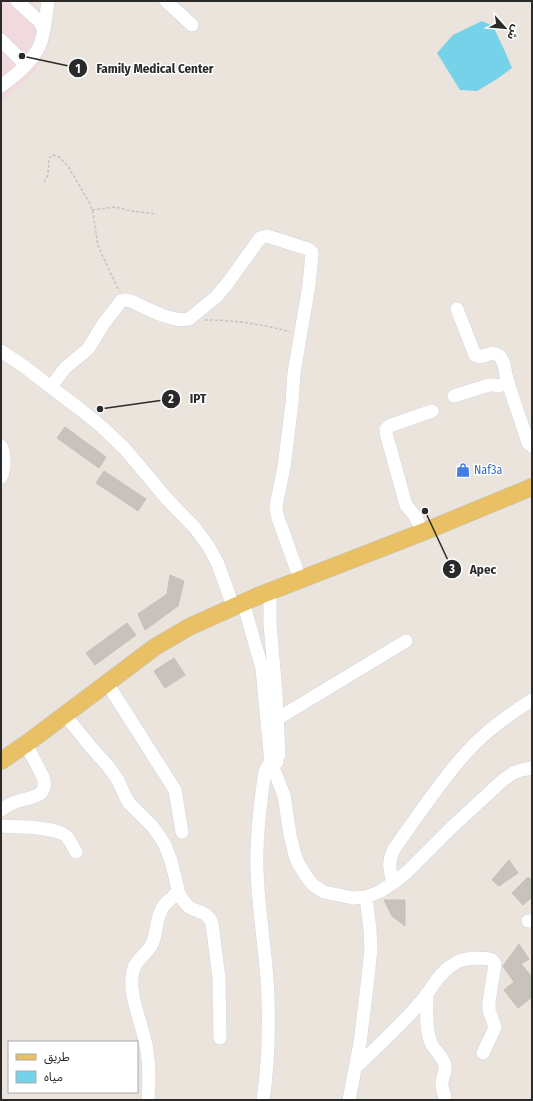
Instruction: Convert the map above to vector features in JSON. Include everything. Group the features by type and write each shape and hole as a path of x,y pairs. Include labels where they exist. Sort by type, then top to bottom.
{"main road":[{"path":"1,761 26,744 155,647 189,627 238,604 423,532 532,487"}],"street":[{"path":"17,1 40,22 44,30"},
{"path":"1,86 26,65 37,50 44,30 48,1"},
{"path":"166,1 192,25"},
{"path":"1,40 26,65"},
{"path":"51,387 65,368 88,350 104,323 122,300 131,301 174,319 183,320 189,318 216,297 260,238 267,236 308,249 312,252 309,285 294,373 286,452 276,508 278,518 300,579"},
{"path":"458,309 475,354 481,357 494,354 498,355 502,360 528,443 532,446"},
{"path":"1,350 102,427 121,445 167,499 195,528 209,547 238,604 270,694"},
{"path":"454,396 493,384 498,386 508,383"},
{"path":"423,532 415,516 406,505 386,429 389,426 432,411"},
{"path":"1,446 4,450 3,473 1,477"},
{"path":"270,591 270,694 275,762 278,779 286,802 290,835 298,863 314,885 324,892 353,898 366,897 379,892 406,873 502,780 513,773 532,768"},
{"path":"272,721 406,641"},
{"path":"107,683 175,790 182,832"},
{"path":"393,883 389,864 390,858 441,783 466,753 490,730 520,707 532,700"},
{"path":"65,714 108,766 118,780 130,803 160,837 165,845 171,861 178,892 184,903 205,914 212,923 219,978 220,1038"},
{"path":"1,810 16,801 38,796 43,789 45,780 44,777 26,744"},
{"path":"262,1100 268,1045 268,999 258,882 257,836 264,777 268,766 275,762"},
{"path":"1,826 53,830 66,836 76,852"},
{"path":"148,1100 149,1070 147,1051 132,990 133,970 136,962 152,946 163,906 178,892"},
{"path":"349,1100 356,1067 371,949 366,897"},
{"path":"356,1067 391,1035 421,1001 440,975 449,967 459,961 485,958 490,959 494,963 489,1010 495,1027 483,1053"},
{"path":"427,993 428,1034 435,1051 446,1067 441,1084 445,1100"}],"path":[{"path":"44,182 48,175 49,158 53,155 59,157 68,166 92,210 98,246 119,289 122,300"},
{"path":"92,210 115,207 157,214"},
{"path":"189,318 201,320 223,320 271,326 300,335"}],"shaded area":[{"path":"1,1 31,1 50,18 50,41 36,70 1,103"}],"water":[{"path":"482,21 493,26 512,68 477,91 460,90 437,53 453,35"}],"building":[{"path":"65,427 106,457 99,468 57,438"},
{"path":"104,471 146,499 138,511 96,483"},
{"path":"170,575 184,581 178,606 145,630 138,614 167,594"},
{"path":"127,623 136,635 95,665 86,653"},
{"path":"174,658 185,675 165,688 154,671"},
{"path":"509,860 518,873 499,886 492,880"},
{"path":"528,877 532,881 532,897 523,905 512,893"},
{"path":"384,900 405,900 405,926 392,916"},
{"path":"519,944 529,959 521,964 532,977 532,997 518,1008 504,990 514,982 503,966"}],"place":[{"name":"Family Medical Center","path":"22,56"},
{"name":"IPT","path":"100,409"},
{"name":"Naf3a","path":"463,470"},
{"name":"Apec","path":"425,511"}]}
